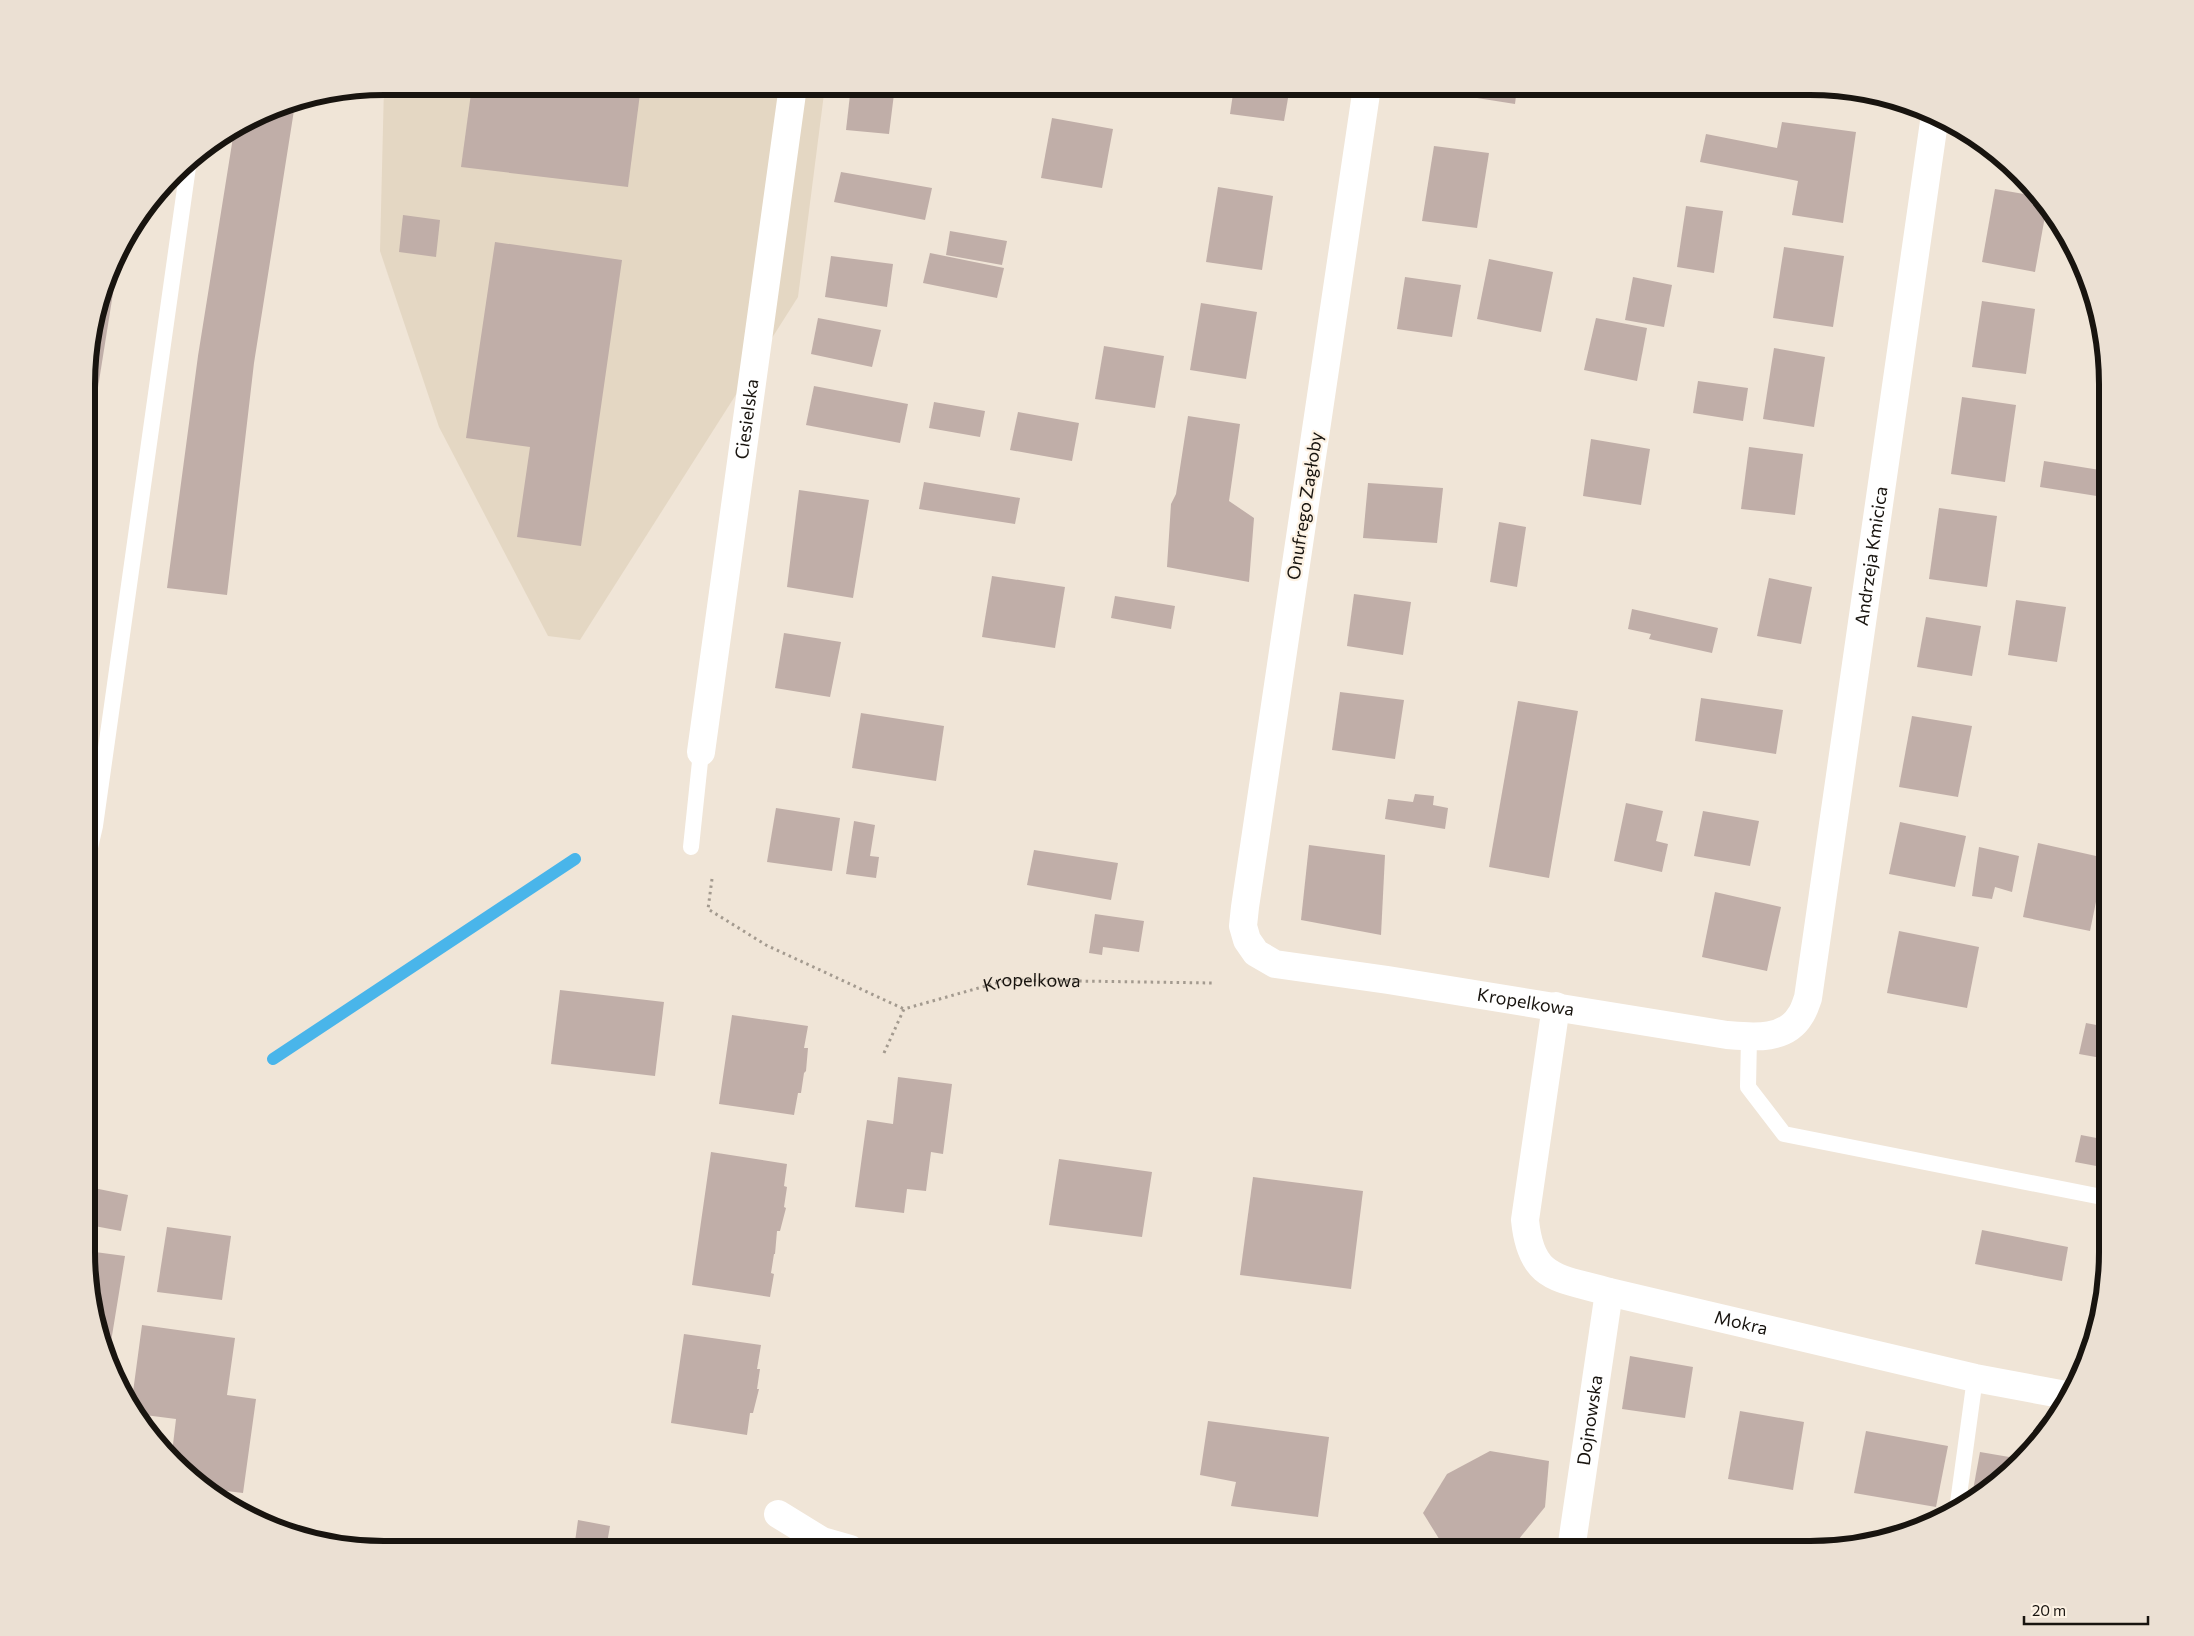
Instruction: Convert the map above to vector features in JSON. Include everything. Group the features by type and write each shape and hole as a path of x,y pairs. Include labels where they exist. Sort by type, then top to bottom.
{"street":[{"name":"Ciesielska","path":"701,752 792,95"},
{"name":"Onufrego Zagłoby","path":"1244,926 1246,898 1366,95"},
{"name":"Andrzeja Kmicica","path":"1808,998 1934,123"},
{"name":"Kropelkowa","path":"1244,926 1247,940 1256,953 1275,964 1556,1006 1727,1035 1770,1036 1788,1028 1800,1017 1808,998"},
{"name":"Mokra","path":"1556,1006 1525,1220 1527,1241 1535,1260 1551,1275 1609,1292 1974,1378 2061,1394"},
{"name":"Dojnowska","path":"1572,1541 1609,1292"},
{"path":"778,1514 822,1541"}],"lane":[{"path":"95,826 187,173"},
{"path":"690,848 701,752"},
{"path":"1749,1037 1748,1087 1784,1134 2099,1196"},
{"path":"1957,1500 1974,1378"}],"path":[{"path":"712,879 708,909 766,944 904,1008 884,1053"},
{"name":"Kropelkowa","path":"904,1008 1007,980 1213,983"}],"shaded area":[{"path":"384,95 824,95 798,297 580,640 548,636 439,427 380,251"}],"building":[{"path":"471,95 640,95 628,187 461,167"},
{"path":"850,95 894,95 889,134 846,130"},
{"path":"1233,95 1289,95 1284,121 1230,114"},
{"path":"1458,95 1516,95 1515,104"},
{"path":"294,109 254,363 227,595 167,588 198,356 233,138 256,125"},
{"path":"1052,118 1113,129 1102,188 1041,178"},
{"path":"1782,122 1856,132 1843,223 1792,215 1798,181 1700,162 1706,134 1777,148"},
{"path":"1434,146 1489,153 1477,228 1422,221"},
{"path":"841,172 932,188 925,220 834,202"},
{"path":"1218,187 1273,196 1262,270 1206,262"},
{"path":"1995,189 2028,195 2045,217 2035,272 1982,262"},
{"path":"1686,206 1723,211 1714,273 1677,267"},
{"path":"403,215 440,220 436,257 399,252"},
{"path":"950,231 1007,241 1002,265 946,255"},
{"path":"495,242 622,260 581,546 517,537 530,447 466,438"},
{"path":"1784,247 1844,256 1833,327 1773,318"},
{"path":"930,253 1004,268 997,298 923,283"},
{"path":"831,256 893,264 887,307 825,297"},
{"path":"1489,259 1553,272 1541,332 1477,319"},
{"path":"1405,277 1461,285 1452,337 1397,329"},
{"path":"1633,277 1672,285 1664,327 1625,320"},
{"path":"112,287 114,287 96,400 97,346 110,291"},
{"path":"1982,301 2035,309 2026,374 1972,367"},
{"path":"1201,303 1257,312 1246,379 1190,370"},
{"path":"818,318 881,330 872,367 811,354"},
{"path":"1596,318 1647,328 1637,381 1584,370"},
{"path":"1104,346 1164,356 1155,408 1095,399"},
{"path":"1774,348 1825,357 1814,427 1763,419"},
{"path":"1698,381 1748,388 1743,421 1693,413"},
{"path":"814,386 908,404 900,443 806,425"},
{"path":"1962,397 2016,405 2005,482 1951,474"},
{"path":"934,402 985,411 980,437 929,428"},
{"path":"1018,412 1079,423 1072,461 1010,450"},
{"path":"1188,416 1240,424 1229,501 1254,518 1249,582 1167,567 1171,504 1176,494"},
{"path":"1591,439 1650,449 1641,505 1583,496"},
{"path":"1749,447 1803,454 1795,515 1741,509"},
{"path":"2044,461 2099,470 2099,496 2040,487"},
{"path":"924,482 1020,498 1015,524 919,509"},
{"path":"1368,483 1443,488 1437,543 1363,538"},
{"path":"799,490 869,500 853,598 787,587"},
{"path":"1939,508 1997,516 1987,587 1929,579"},
{"path":"1499,522 1526,527 1517,587 1490,582"},
{"path":"992,576 1065,587 1055,648 982,637"},
{"path":"1769,578 1812,587 1801,644 1757,636"},
{"path":"1354,594 1411,602 1403,655 1347,646"},
{"path":"1115,596 1175,606 1171,629 1111,618"},
{"path":"2016,600 2066,607 2057,662 2008,655"},
{"path":"1632,609 1718,628 1712,653 1649,639 1651,634 1628,629"},
{"path":"1926,617 1981,626 1972,676 1917,667"},
{"path":"784,633 841,642 830,697 775,688"},
{"path":"1340,692 1404,700 1395,759 1332,750"},
{"path":"1701,698 1783,710 1776,754 1695,741"},
{"path":"1518,701 1578,711 1549,878 1489,867"},
{"path":"861,713 944,726 936,781 852,768"},
{"path":"1912,716 1972,726 1958,797 1899,787"},
{"path":"1415,794 1434,796 1433,805 1448,808 1445,829 1385,819 1388,799 1413,802"},
{"path":"1626,803 1663,811 1656,841 1668,844 1662,872 1614,861"},
{"path":"776,808 840,818 832,871 767,862"},
{"path":"1703,811 1759,821 1750,866 1694,856"},
{"path":"854,821 875,825 870,856 879,857 876,878 846,874"},
{"path":"1900,822 1966,836 1955,887 1889,874"},
{"path":"2038,843 2099,857 2099,887 2090,931 2023,917"},
{"path":"1309,845 1385,855 1381,935 1301,920"},
{"path":"1979,847 2019,856 2012,892 1995,887 1992,899 1972,896"},
{"path":"1034,850 1118,863 1111,900 1027,885"},
{"path":"1715,892 1781,907 1767,971 1702,957"},
{"path":"1095,914 1144,921 1139,952 1103,947 1102,955 1089,953"},
{"path":"1899,931 1979,947 1967,1008 1887,993"},
{"path":"560,990 664,1002 655,1076 551,1064"},
{"path":"732,1015 808,1026 804,1048 808,1048 806,1071 804,1073 801,1093 798,1093 794,1115 719,1104"},
{"path":"2086,1023 2099,1025 2099,1058 2079,1054"},
{"path":"898,1077 952,1084 943,1154 931,1152 926,1191 907,1189 904,1213 855,1207 867,1120 893,1124"},
{"path":"2081,1135 2099,1138 2099,1166 2075,1162"},
{"path":"711,1152 787,1164 784,1186 787,1187 784,1207 786,1208 780,1231 777,1231 771,1273 774,1274 770,1297 692,1285"},
{"path":"1059,1159 1152,1172 1142,1237 1049,1225"},
{"path":"1253,1177 1363,1191 1351,1289 1240,1275"},
{"path":"95,1188 128,1195 121,1231 95,1226"},
{"path":"167,1227 231,1236 222,1300 157,1292"},
{"path":"1982,1230 2068,1247 2062,1281 1975,1264"},
{"path":"95,1252 125,1256 110,1346 97,1290"},
{"path":"142,1325 235,1338 227,1395 256,1399 243,1493 222,1490 194,1469 173,1448 176,1419 146,1415 133,1394"},
{"path":"684,1334 761,1345 757,1369 760,1369 757,1389 759,1389 753,1413 750,1413 747,1435 671,1423"},
{"path":"1630,1356 1693,1367 1685,1418 1622,1409"},
{"path":"1740,1411 1804,1422 1793,1490 1728,1479"},
{"path":"1208,1421 1329,1437 1318,1517 1231,1506 1236,1482 1200,1475"},
{"path":"1866,1431 1948,1446 1936,1507 1854,1493"},
{"path":"1490,1451 1549,1461 1545,1507 1517,1541 1440,1541 1423,1513 1447,1474"},
{"path":"1980,1452 2012,1458 1986,1481 1973,1490"},
{"path":"578,1520 610,1526 607,1541 575,1541"}],"waterway":[{"path":"273,1059 575,859"}]}
